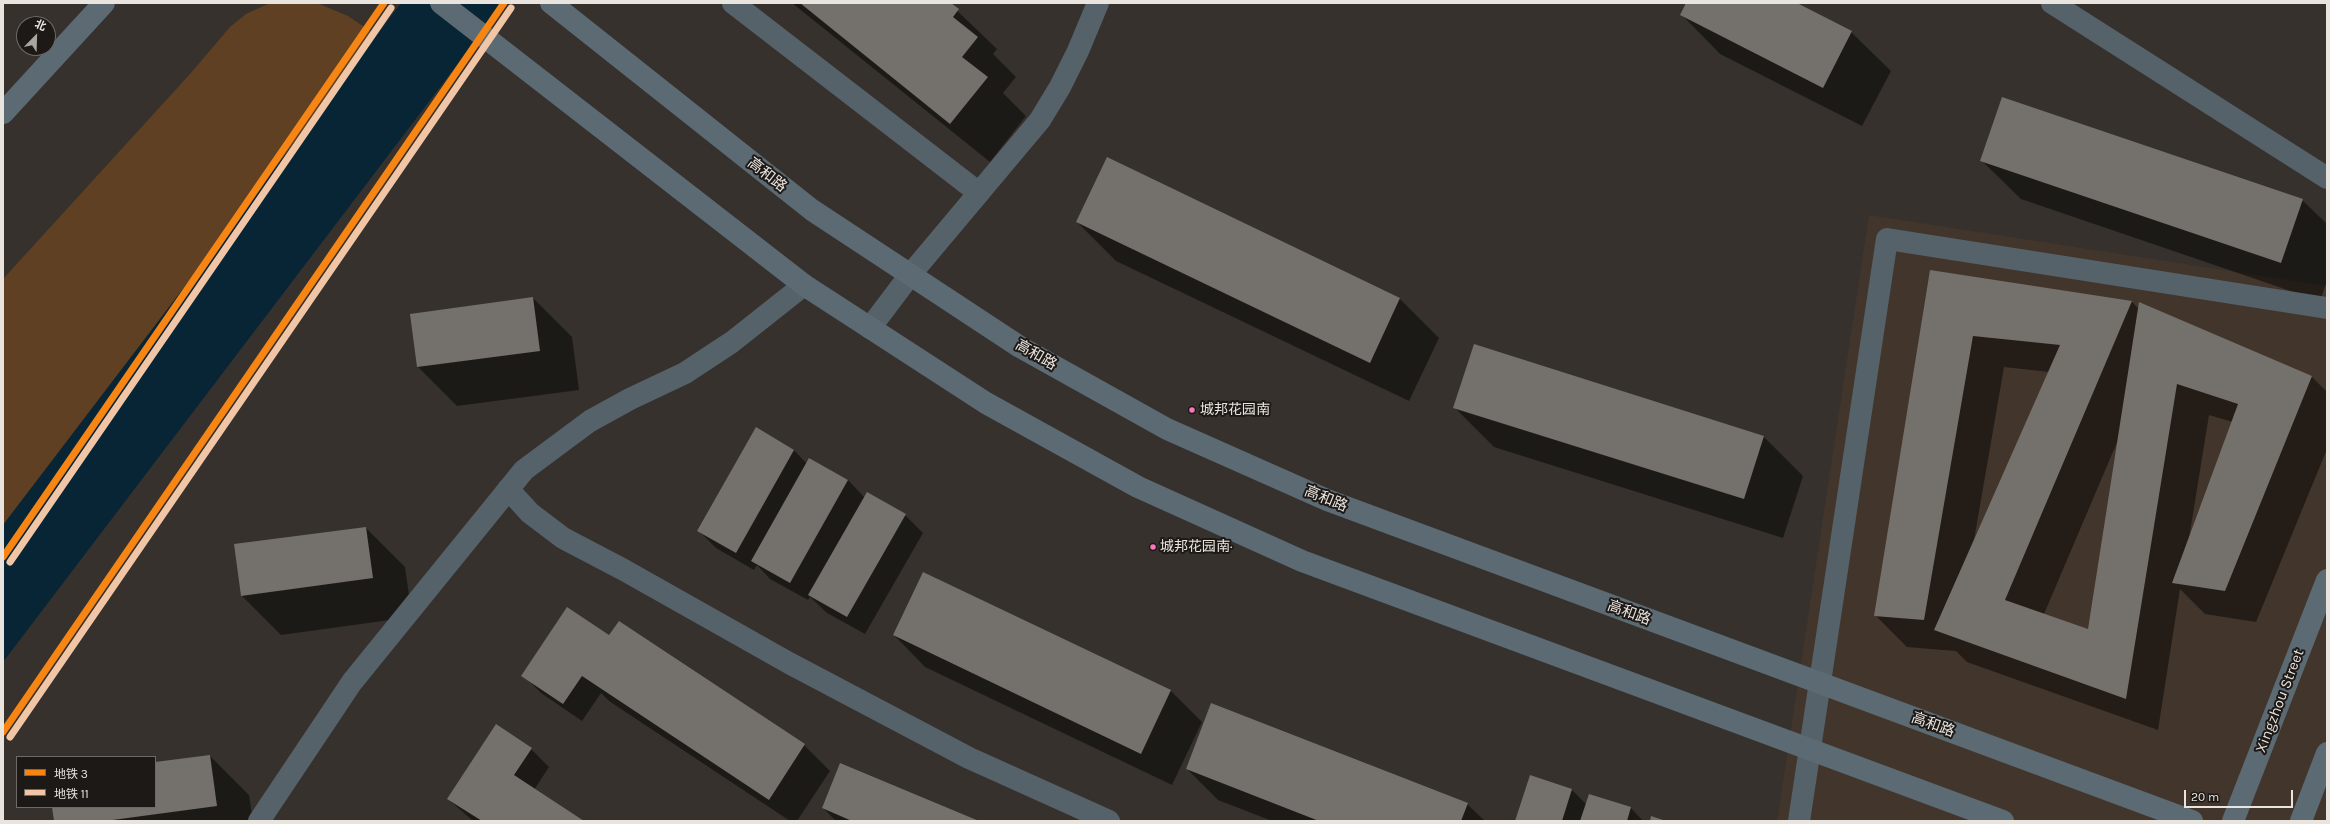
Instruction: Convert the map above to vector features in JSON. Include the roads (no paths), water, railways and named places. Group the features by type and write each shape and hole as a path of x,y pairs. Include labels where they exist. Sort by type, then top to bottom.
{"main road":[{"path":"3,113 104,3"},
{"path":"441,3 804,285 986,403 1138,487 1302,561 2003,821"},
{"name":"高和路","path":"551,3 812,210 1020,347 1167,429 1319,497 2192,821"},
{"name":"Xingzhou Street","path":"2233,821 2327,580"},
{"path":"2300,821 2327,753"}],"street":[{"path":"734,3 979,192"},
{"path":"870,328 910,275 1040,120 1063,81 1098,3"},
{"path":"2052,3 2327,178"},
{"path":"1799,821 1887,240 2327,308"},
{"path":"259,821 352,682 524,470 562,439 590,421 630,399 685,373 732,342 804,285"},
{"path":"508,489 530,513 563,538 624,570 789,663 969,758 1109,821"}],"water":[{"path":"401,3 504,3 3,662 3,525"}],"metro line":[{"name":"3","path":"3,557 384,3"},
{"name":"3","path":"3,732 504,3"},
{"name":"11","path":"10,562 391,8"},
{"name":"11","path":"10,737 511,8"}],"place":[{"name":"城邦花园南","path":"1192,410"},
{"name":"城邦花园南·","path":"1153,547"}]}
